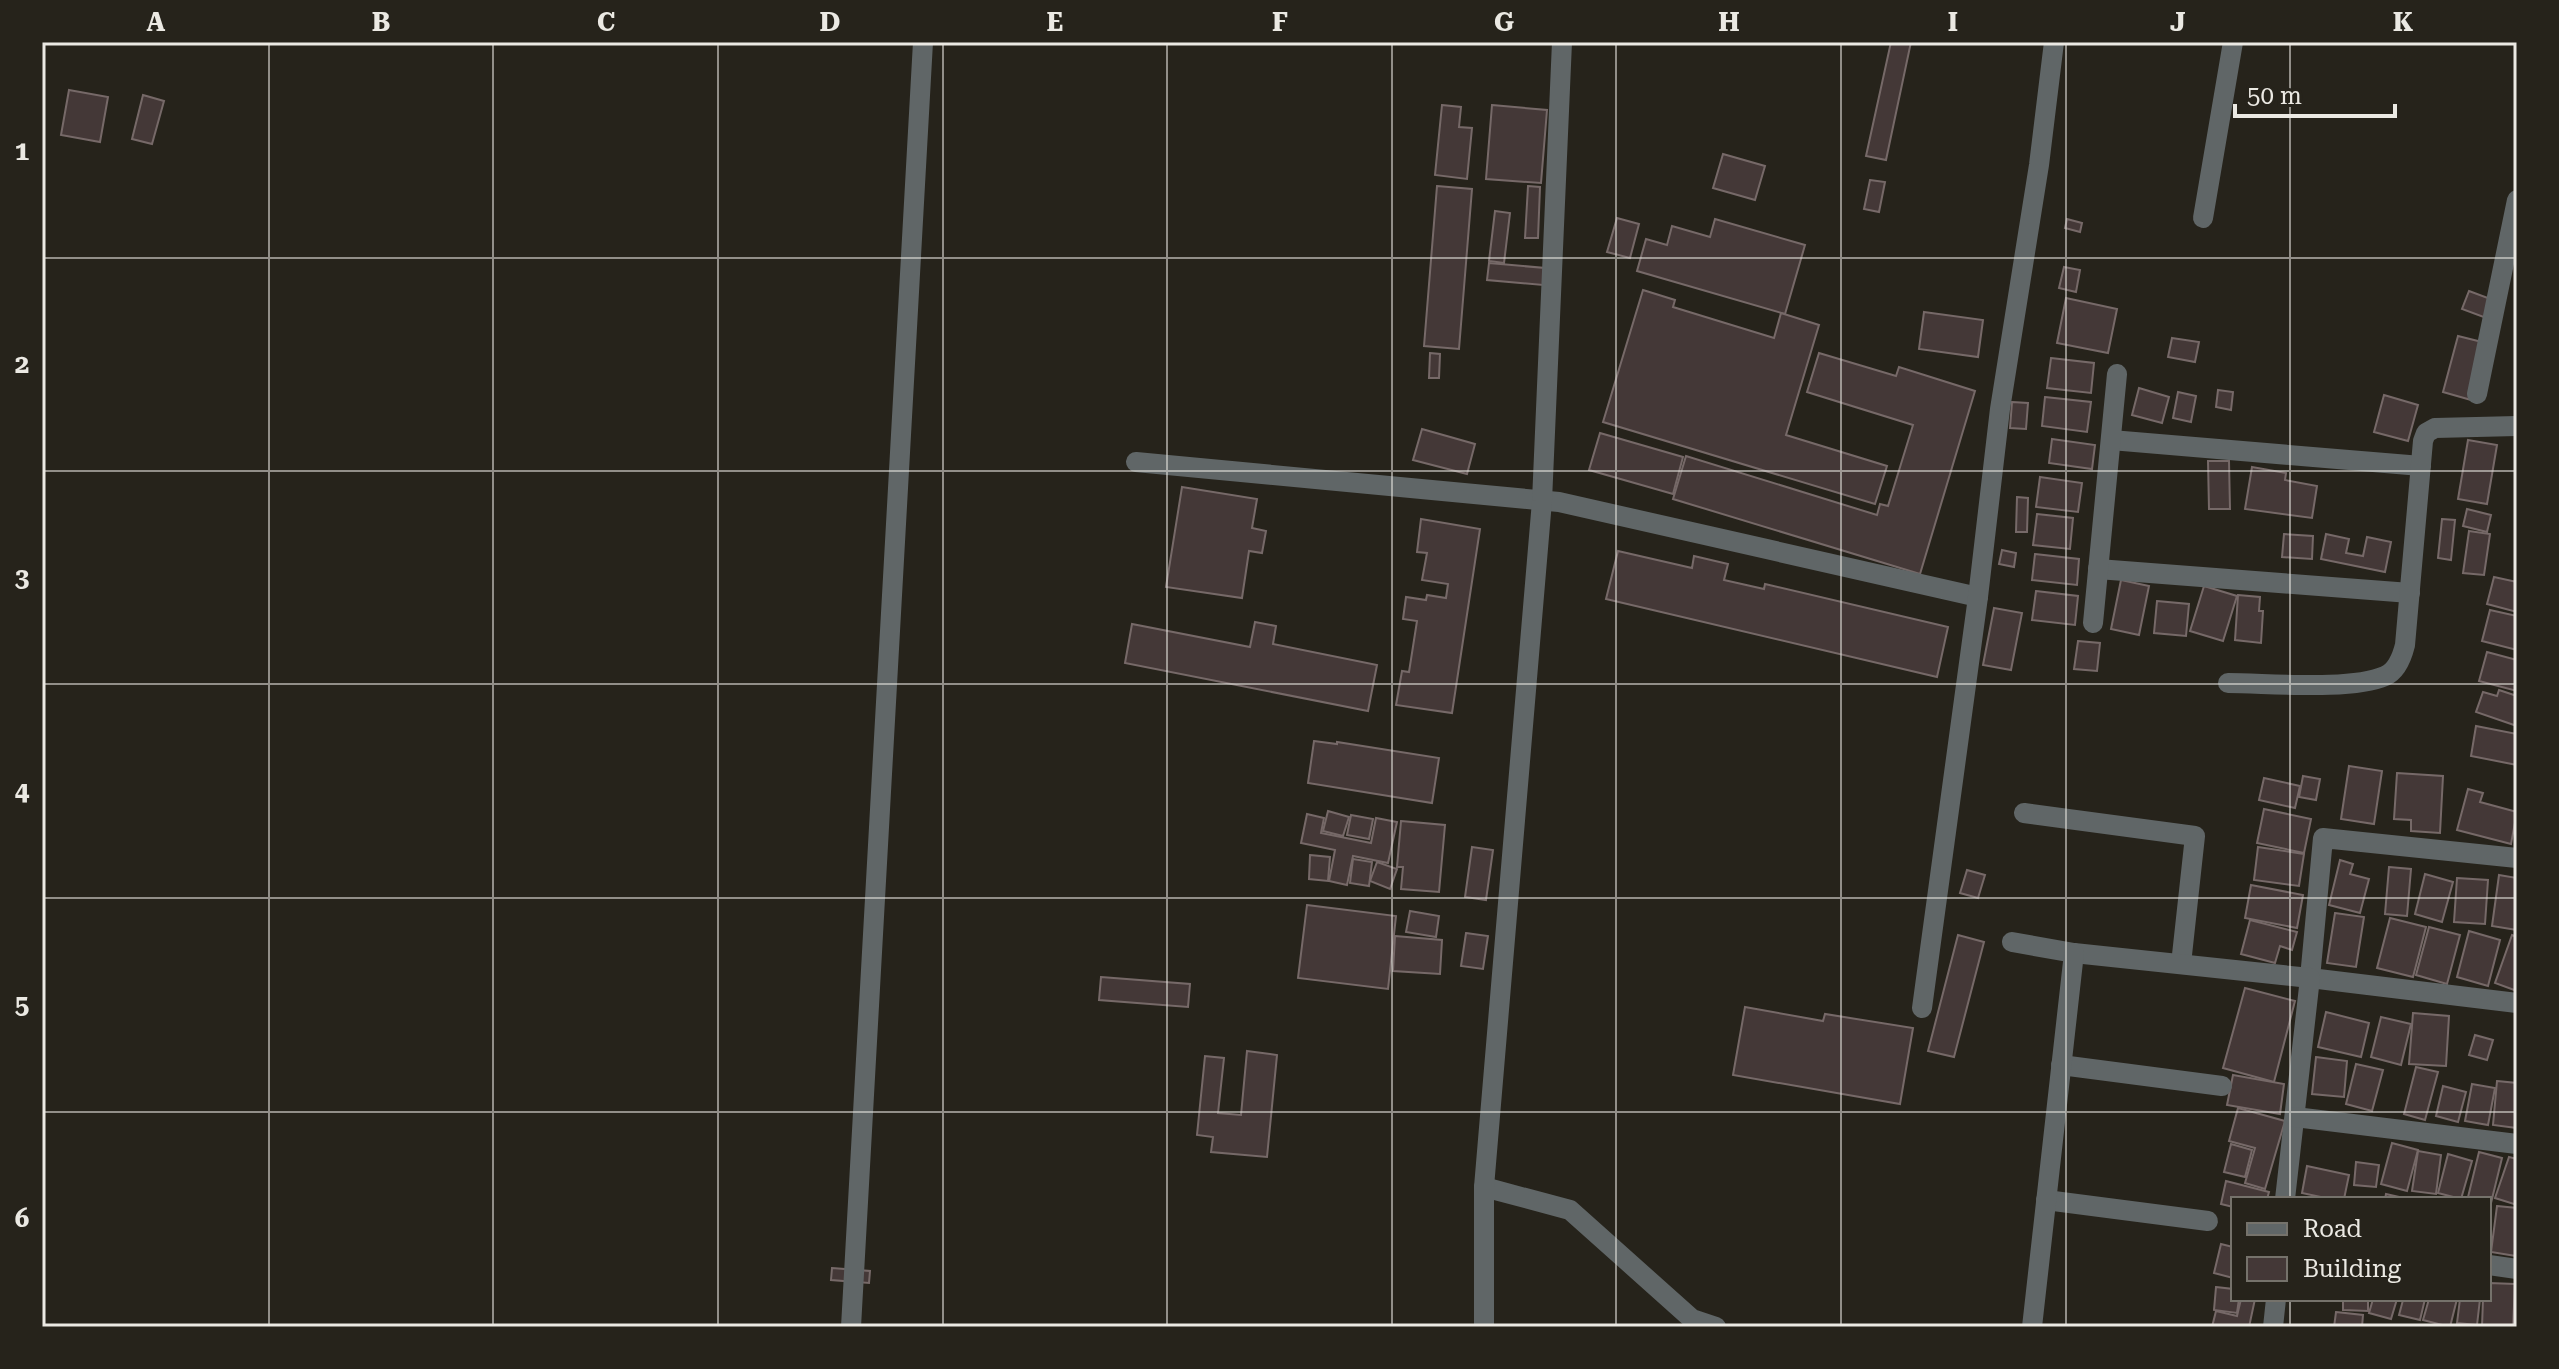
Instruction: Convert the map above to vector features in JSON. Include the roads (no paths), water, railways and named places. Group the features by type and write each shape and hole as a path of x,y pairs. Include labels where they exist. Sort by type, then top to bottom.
{"street":[{"path":"851,1327 923,42"},
{"path":"1484,1327 1484,1187 1542,501 1562,42"},
{"path":"1922,1008 1978,597 2000,409 2039,165 2054,42"},
{"path":"2203,218 2233,42"},
{"path":"2477,394 2517,200"},
{"path":"2093,623 2117,374"},
{"path":"2228,683 2354,684 2387,675 2396,667 2405,645 2423,441 2431,430 2517,426"},
{"path":"2111,440 2421,466"},
{"path":"1136,462 1559,502 1978,597"},
{"path":"2098,569 2410,593"},
{"path":"2024,813 2195,836 2181,964"},
{"path":"2285,1197 2323,838 2517,858"},
{"path":"2012,942 2074,953 2517,1003"},
{"path":"2032,1327 2074,953"},
{"path":"2061,1065 2222,1086"},
{"path":"2295,1117 2517,1144"},
{"path":"1484,1187 1570,1210 1692,1319 1716,1327"},
{"path":"2046,1200 2208,1221"},
{"path":"2491,1265 2517,1269"},
{"path":"2273,1327 2276,1301"}]}
